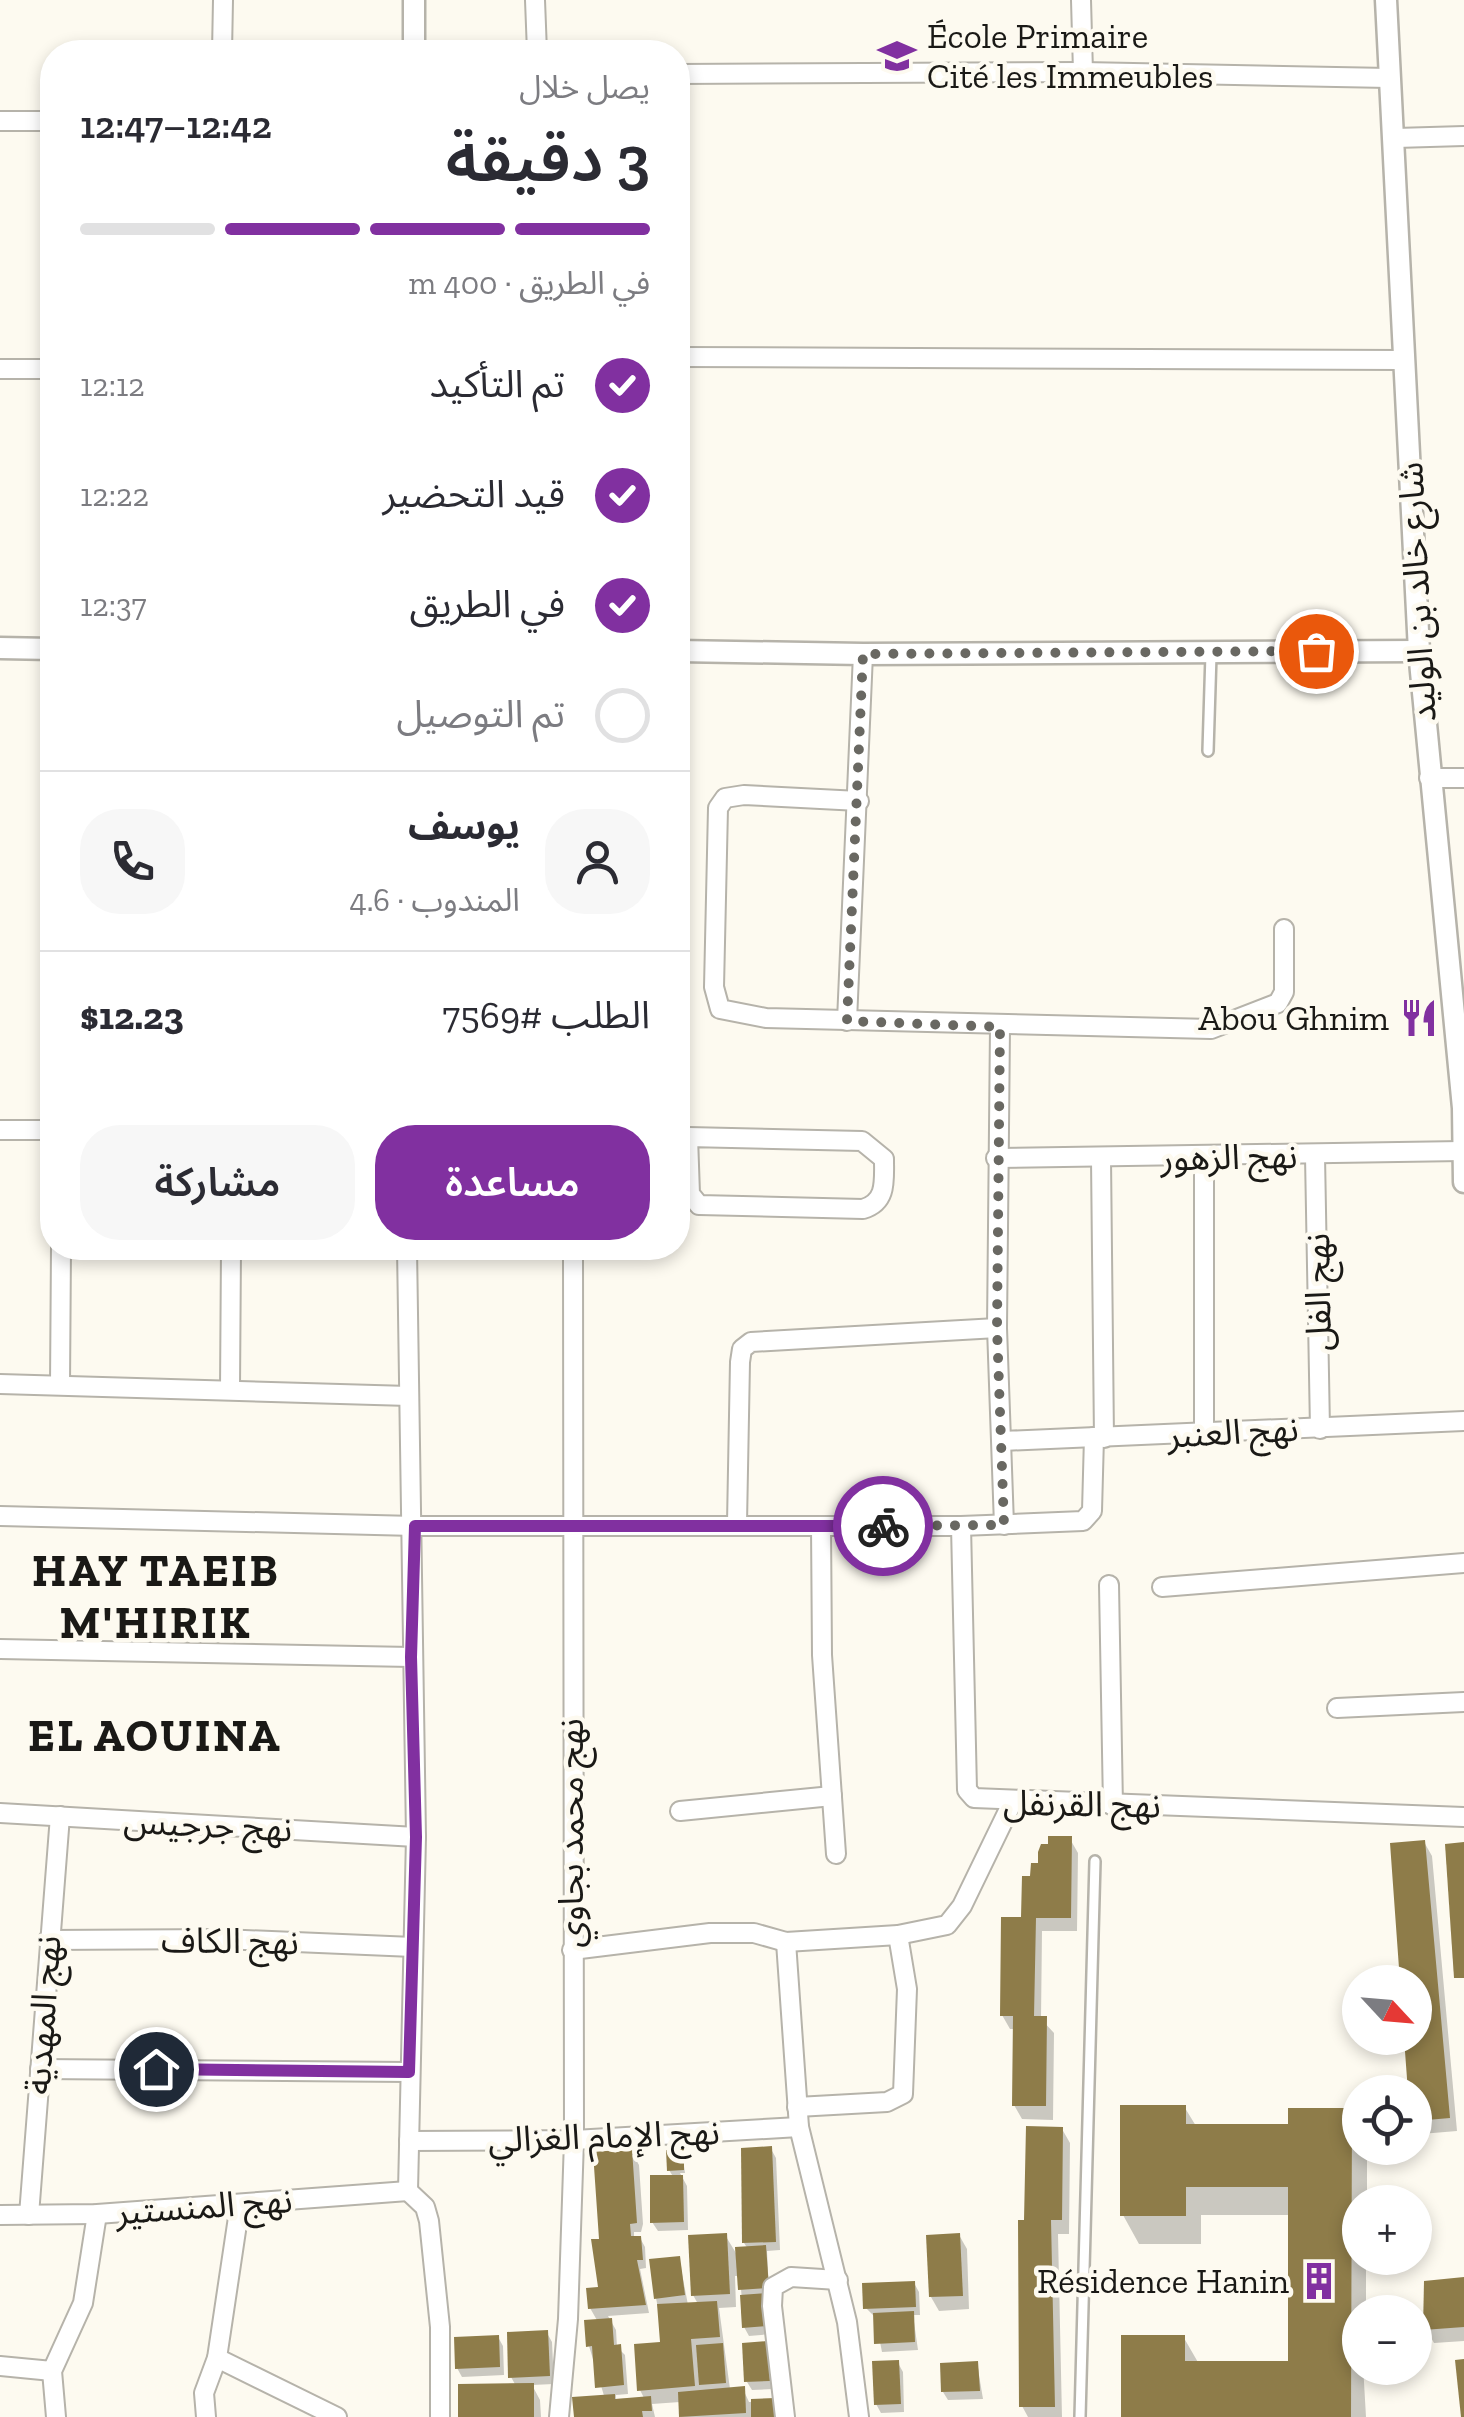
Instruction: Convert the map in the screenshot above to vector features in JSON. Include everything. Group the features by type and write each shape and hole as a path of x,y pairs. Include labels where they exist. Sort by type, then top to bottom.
{"street":[{"path":"222,40 223,0"},
{"path":"414,0 414,40"},
{"path":"536,0 538,40"},
{"path":"1081,0 1083,72"},
{"name":"شارع خالد بن الوليد","path":"1386,0 1396,138 1402,360 1414,511 1419,651 1463,1108 1464,1182"},
{"path":"690,74 1083,72 1389,78"},
{"path":"0,121 40,121"},
{"path":"1396,138 1464,136"},
{"path":"690,357 1402,360"},
{"path":"0,369 40,368"},
{"path":"0,648 40,649"},
{"path":"690,651 1419,651"},
{"path":"847,1021 863,654"},
{"path":"1429,778 1464,778"},
{"path":"859,801 725,798 718,808 714,1001 720,1009 736,1014 847,1021 1195,1031 1266,1011 1278,1003 1284,992 1284,929"},
{"path":"1000,1027 997,1328 1004,1525"},
{"path":"0,1130 40,1130"},
{"path":"690,1137 862,1142 884,1159 884,1190 872,1207 704,1206 690,1194"},
{"name":"نهج الزهور","path":"996,1158 1462,1151"},
{"name":"نهج الفل","path":"1315,1156 1320,1428"},
{"path":"1204,1157 1204,1434"},
{"path":"0,1516 415,1526 736,1523 961,1526 1089,1517 1099,1437 1101,1159"},
{"path":"60,1385 61,1260"},
{"path":"230,1260 230,1388"},
{"path":"407,1260 415,1526 411,1657 416,1837 408,2191 425,2206 429,2221 440,2327 440,2417"},
{"name":"نهج محمد بجاوي","path":"559,2417 568,2319 574,2140 570,1525 573,1260"},
{"path":"736,1523 740,1362 742,1349 751,1342 997,1328"},
{"path":"0,1384 409,1396"},
{"name":"نهج العنبر","path":"1003,1441 1464,1421"},
{"path":"821,1526 822,1654 836,1854"},
{"name":"نهج القرنفل","path":"961,1526 968,1790 982,1801 1464,1817"},
{"path":"1162,1587 1464,1563"},
{"path":"1109,1585 1112,1806"},
{"path":"0,1650 411,1657"},
{"path":"1337,1708 1464,1702"},
{"path":"680,1811 832,1796"},
{"path":"572,1950 710,1933 754,1933 786,1942 898,1935 946,1925 956,1916 1012,1803"},
{"name":"نهج جرجيس","path":"0,1813 416,1837"},
{"name":"نهج المهدية","path":"29,2215 60,1816"},
{"path":"797,2107 887,2102 904,2094 907,1989 898,1935"},
{"name":"نهج الكاف","path":"48,1940 222,1939 412,1947"},
{"path":"786,1942 799,2126 838,2280 859,2417"},
{"path":"40,2069 409,2072"},
{"name":"نهج الإمام الغزالي","path":"409,2141 574,2140 799,2126"},
{"name":"نهج المنستير","path":"0,2215 97,2214 408,2191"},
{"path":"206,2417 204,2393 217,2358 240,2204"},
{"path":"56,2417 52,2370 83,2303 97,2214"},
{"path":"785,2417 774,2287 791,2277 838,2280"},
{"path":"217,2358 331,2416"},
{"path":"0,2366 52,2370"}],"lane":[{"path":"1208,751 1212,651"},
{"path":"1080,2417 1095,1861"}],"building":[{"path":"1048,1836 1072,1836 1071,1918 1036,1918 1034,2016 1047,2016 1046,2106 1012,2106 1013,2016 1000,2016 1001,1917 1021,1917 1022,1876 1030,1876 1031,1863 1038,1863 1038,1852 1041,1844 1048,1844"},
{"path":"1425,1840 1450,2118 1432,2120 1432,2075 1407,2075 1405,2055 1432,2055 1432,1965 1399,1965 1390,1843"},
{"path":"1464,1842 1464,1978 1454,1978 1445,1844"},
{"path":"1120,2105 1186,2105 1186,2124 1288,2124 1288,2108 1342,2108 1342,2165 1352,2165 1352,2185 1342,2185 1342,2275 1351,2275 1351,2295 1342,2295 1342,2385 1351,2385 1351,2417 1121,2417 1121,2335 1185,2335 1185,2361 1288,2361 1288,2187 1186,2187 1186,2216 1120,2216"},
{"path":"1026,2126 1063,2127 1062,2220 1051,2220 1055,2407 1019,2407 1018,2220 1024,2220"},
{"path":"772,2146 776,2242 742,2243 741,2148"},
{"path":"632,2149 637,2223 630,2224 631,2236 641,2236 643,2260 637,2260 646,2305 588,2309 586,2288 598,2287 591,2239 599,2239 593,2152"},
{"path":"684,2149 684,2170 667,2171 666,2150"},
{"path":"650,2175 683,2175 684,2222 650,2223"},
{"path":"727,2233 730,2294 691,2296 688,2235"},
{"path":"960,2233 963,2296 929,2297 926,2235"},
{"path":"766,2245 769,2288 738,2290 735,2247"},
{"path":"680,2256 685,2295 654,2299 649,2259"},
{"path":"1464,2277 1464,2327 1432,2329 1432,2295 1424,2295 1424,2281"},
{"path":"915,2281 916,2307 863,2309 862,2283"},
{"path":"766,2293 768,2326 742,2328 740,2295"},
{"path":"717,2301 720,2337 691,2339 695,2386 637,2391 634,2344 660,2342 657,2304"},
{"path":"914,2311 915,2342 874,2344 873,2313"},
{"path":"612,2318 614,2345 621,2344 624,2385 595,2388 592,2346 586,2347 584,2320"},
{"path":"548,2330 550,2376 508,2378 507,2332"},
{"path":"499,2335 500,2367 455,2369 454,2337"},
{"path":"767,2341 770,2381 744,2382 742,2343"},
{"path":"723,2343 726,2383 699,2385 696,2345"},
{"path":"1464,2359 1464,2417 1461,2417 1455,2360"},
{"path":"899,2360 901,2404 874,2405 872,2361"},
{"path":"978,2361 980,2391 941,2392 940,2363"},
{"path":"534,2383 534,2417 458,2417 458,2384"},
{"path":"745,2386 746,2413 679,2417 678,2392"},
{"path":"615,2394 615,2399 651,2396 652,2411 642,2411 643,2417 574,2417 572,2397"},
{"path":"775,2398 776,2417 751,2417 751,2399"}],"way so far":[{"path":"883,1526 1004,1525 997,1328 1000,1027 847,1021 863,654 1316,651"}],"place":[{"name":"École Primaire Cité les Immeubles","path":"897,56"},
{"name":"Abou Ghnim","path":"1419,1018"},
{"name":"Résidence Hanin","path":"1319,2281"}],"district":[{"name":"HAY TAEIB M'HIRIK","path":"156,1596"},
{"name":"EL AOUINA","path":"155,1735"}],"route":[{"path":"156,2069 409,2072 416,1837 411,1657 415,1526 883,1526"}]}
